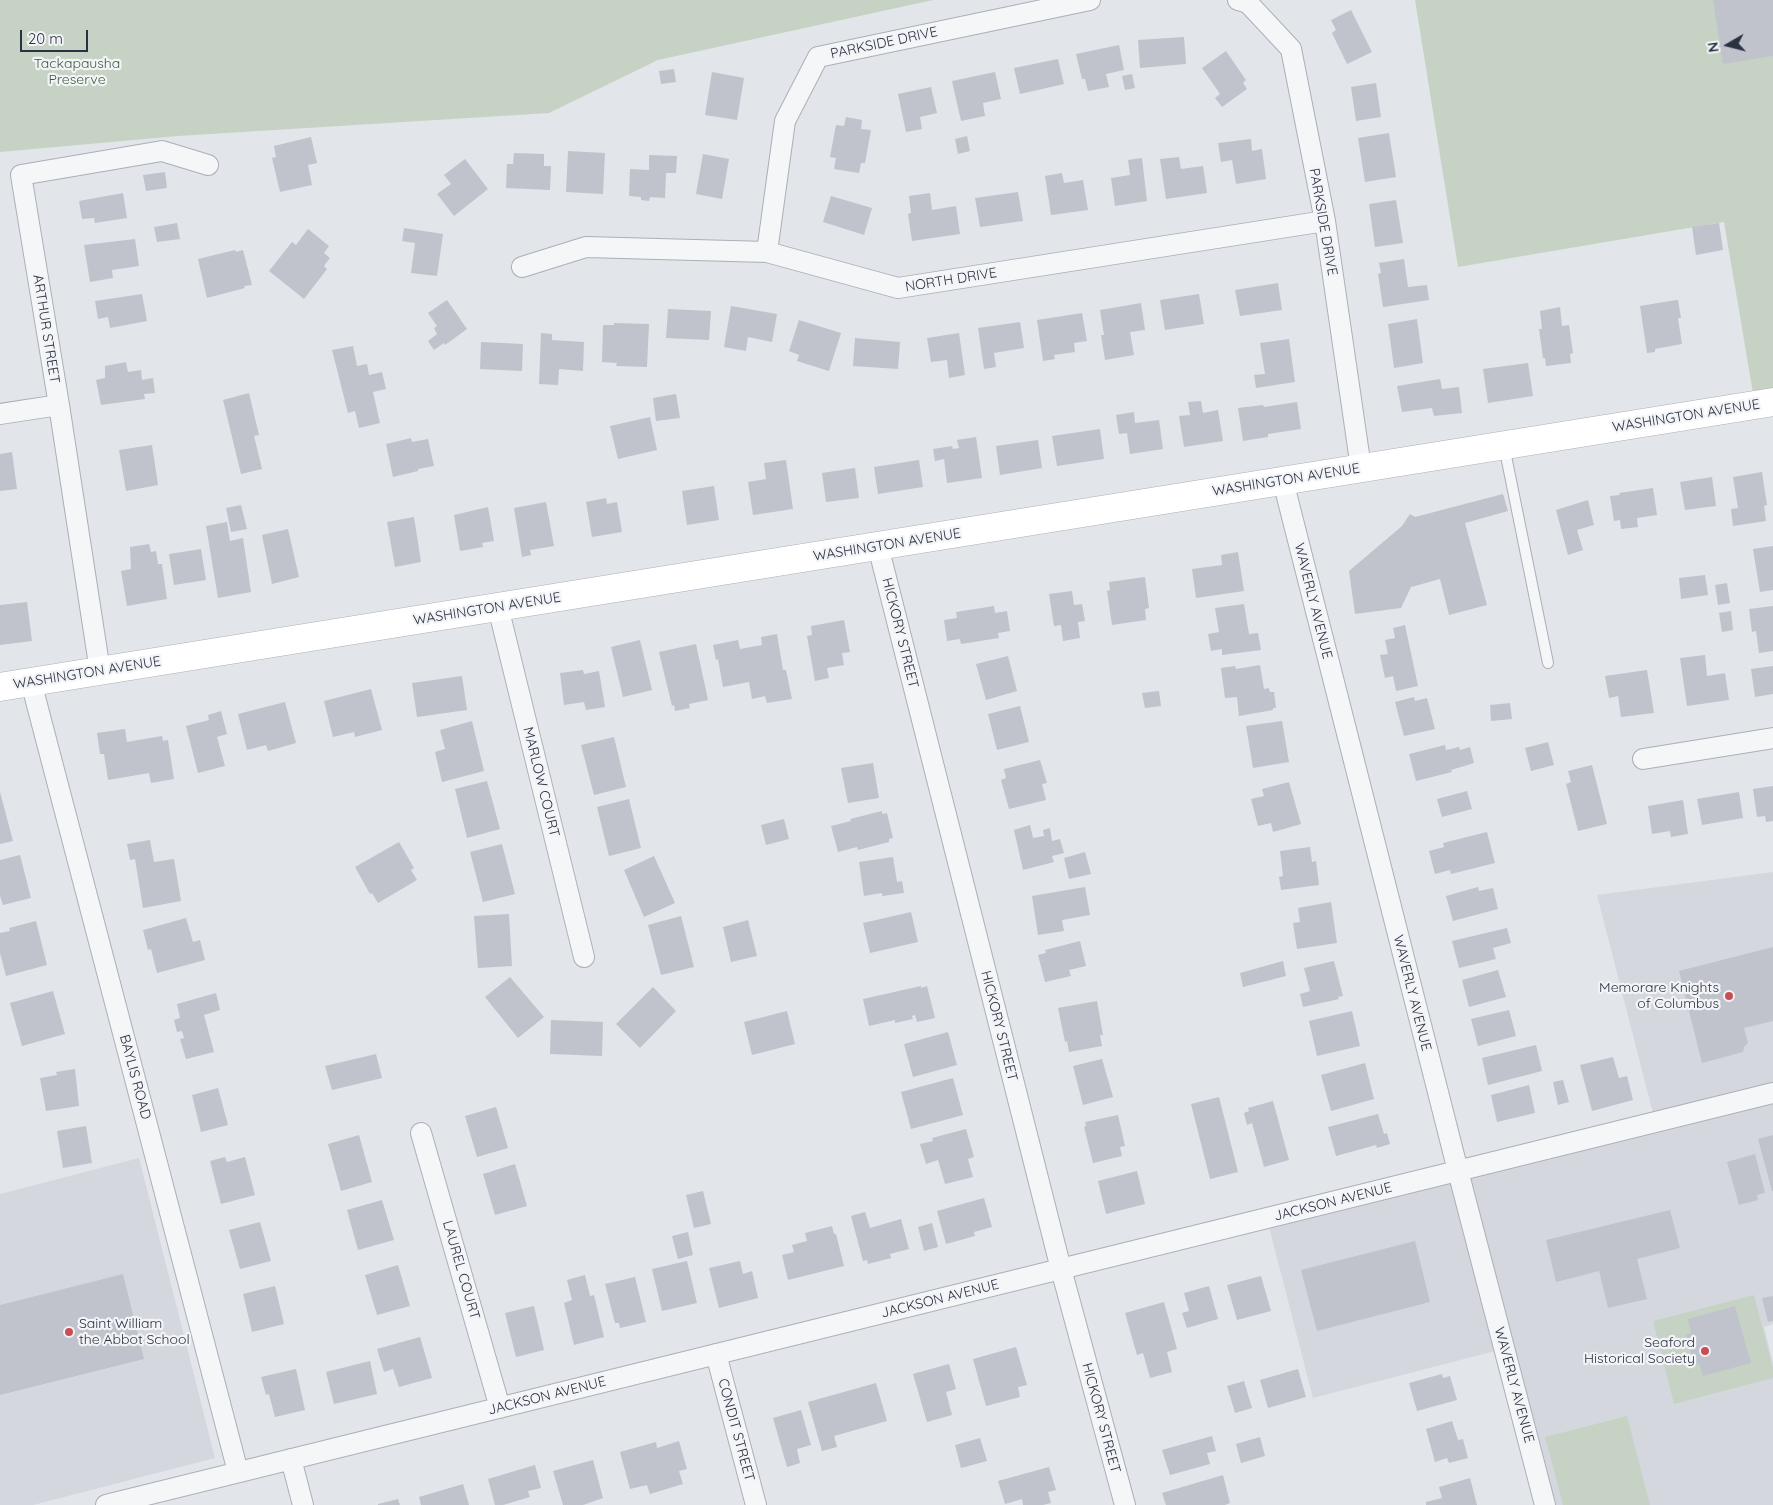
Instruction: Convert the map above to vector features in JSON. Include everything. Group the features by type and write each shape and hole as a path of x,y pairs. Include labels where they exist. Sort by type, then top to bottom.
{"street":[{"name":"PARKSIDE DRIVE","path":"767,252 785,121 818,57 1090,0"},
{"name":"PARKSIDE DRIVE","path":"1238,0 1248,3 1291,49 1325,220 1361,468"},
{"name":"ARTHUR STREET","path":"100,671 21,175 162,151 208,165"},
{"name":"NORTH DRIVE","path":"522,267 586,247 767,252 898,288 1325,220"},
{"name":"WASHINGTON AVENUE","path":"0,687 1773,402"},
{"path":"0,414 59,405"},
{"name":"WAVERLY AVENUE","path":"1283,481 1545,1505"},
{"name":"HICKORY STREET","path":"878,546 1061,1269 1125,1505"},
{"name":"MARLOW COURT","path":"498,607 584,957"},
{"name":"BAYLIS ROAD","path":"31,682 238,1472"},
{"path":"1643,759 1773,738"},
{"name":"JACKSON AVENUE","path":"106,1505 1773,1093"},
{"name":"LAUREL COURT","path":"421,1133 500,1408"},
{"name":"CONDIT STREET","path":"716,1354 756,1505"},
{"path":"291,1459 303,1505"}],"lane":[{"path":"1504,445 1548,662"}],"shaded area":[{"path":"1773,872 1773,1324 1764,1327 1773,1363 1773,1505 1541,1505 1499,1350 1313,1398 1268,1223 1656,1125 1597,895"},
{"path":"139,1158 215,1458 33,1505 0,1505 0,1194"}],"green space":[{"name":"Tackapausha Preserve","path":"0,0 933,0 658,60 549,113 178,136 0,152"},
{"path":"1415,0 1773,0 1773,390 1753,393 1724,222 1458,267"},
{"path":"1754,1295 1773,1368 1773,1378 1674,1404 1653,1321"},
{"path":"1627,1416 1650,1505 1563,1505 1545,1437"}],"building":[{"path":"1713,0 1773,0 1773,56 1723,64"},
{"path":"1351,10 1372,52 1347,64 1332,33 1336,30 1331,20"},
{"path":"1184,37 1186,64 1140,68 1138,40"},
{"path":"1119,45 1124,70 1106,74 1109,87 1088,91 1085,79 1082,79 1076,54"},
{"path":"1226,51 1246,80 1243,83 1247,89 1222,107 1215,98 1220,94 1202,68"},
{"path":"1058,59 1064,84 1020,94 1014,68"},
{"path":"674,69 676,82 661,84 659,71"},
{"path":"712,72 744,78 737,120 705,115"},
{"path":"995,72 1001,99 983,103 985,116 961,121 952,81"},
{"path":"1132,74 1135,88 1125,90 1122,76"},
{"path":"1376,83 1381,117 1356,121 1351,87"},
{"path":"931,87 937,113 920,117 922,129 906,132 898,94"},
{"path":"846,117 862,120 861,129 871,130 865,163 861,163 859,173 834,169 836,158 830,157 836,125 844,126"},
{"path":"1389,133 1396,177 1365,182 1358,138"},
{"path":"967,136 970,151 958,154 955,139"},
{"path":"311,137 317,163 308,165 312,185 280,192 272,158 276,157 274,146"},
{"path":"1251,139 1252,151 1262,149 1266,179 1236,184 1232,160 1221,162 1218,143"},
{"path":"568,151 605,153 603,194 566,192"},
{"path":"514,153 544,154 544,166 551,166 550,190 506,188 507,164 513,164"},
{"path":"703,154 729,159 722,199 696,194"},
{"path":"649,155 677,156 676,173 666,173 665,198 650,197 649,201 641,200 641,197 629,196 630,169 649,170"},
{"path":"1179,157 1181,169 1203,166 1207,193 1166,199 1160,159"},
{"path":"1142,158 1147,201 1115,206 1111,178 1130,175 1128,160"},
{"path":"465,159 488,189 454,216 437,194 451,184 444,175"},
{"path":"165,172 167,188 146,191 143,175"},
{"path":"1062,173 1064,183 1083,180 1088,210 1051,215 1045,176"},
{"path":"1018,192 1023,221 980,227 975,198"},
{"path":"123,193 127,218 95,223 94,218 82,219 79,201"},
{"path":"930,193 932,210 956,206 960,234 912,241 908,214 911,213 909,196"},
{"path":"831,196 872,208 864,235 823,222"},
{"path":"1396,200 1403,243 1375,247 1369,204"},
{"path":"177,223 180,239 157,242 154,227"},
{"path":"1719,223 1723,250 1696,255 1692,227"},
{"path":"404,228 443,234 437,276 411,273 415,243 402,241"},
{"path":"308,229 329,246 324,253 330,258 324,266 327,269 304,299 269,271 292,242 296,245"},
{"path":"135,239 139,266 112,270 113,278 90,282 84,245"},
{"path":"235,250 236,252 243,250 252,285 207,298 198,259"},
{"path":"1404,259 1408,287 1427,285 1429,300 1383,307 1378,274 1381,273 1379,263"},
{"path":"1278,283 1282,310 1240,316 1235,290"},
{"path":"142,294 147,321 110,328 108,317 98,319 95,301"},
{"path":"1199,294 1204,324 1165,330 1160,300"},
{"path":"447,300 467,329 445,345 444,343 434,350 428,341 437,334 434,328 437,326 428,313"},
{"path":"1678,300 1681,318 1678,318 1682,344 1655,349 1655,352 1647,353 1640,306"},
{"path":"1141,303 1145,330 1130,332 1134,355 1105,360 1100,310"},
{"path":"731,306 777,314 772,342 748,337 746,351 724,347"},
{"path":"1560,307 1562,326 1569,325 1573,353 1570,354 1571,363 1546,366 1539,329 1542,329 1540,311"},
{"path":"668,309 711,311 709,340 666,338"},
{"path":"1082,313 1087,341 1074,343 1075,352 1054,355 1055,359 1043,361 1037,320"},
{"path":"1417,319 1423,363 1394,368 1388,324"},
{"path":"799,320 841,333 829,371 797,361 799,355 789,351"},
{"path":"1020,322 1024,348 994,353 996,367 984,369 978,328"},
{"path":"614,323 649,324 647,367 616,366 617,363 602,362 603,325 614,325"},
{"path":"541,333 552,334 552,340 584,342 583,371 559,369 558,385 539,384"},
{"path":"959,333 965,375 949,378 947,360 931,362 927,338"},
{"path":"855,338 900,342 898,369 853,366"},
{"path":"1289,339 1295,382 1256,388 1254,375 1265,374 1260,343"},
{"path":"481,342 523,344 522,371 480,369"},
{"path":"353,346 357,366 367,364 369,375 382,372 386,389 373,392 380,423 359,428 355,411 348,413 332,350"},
{"path":"126,362 128,372 141,370 142,380 153,378 155,393 144,394 145,399 101,405 96,380 105,378 105,366"},
{"path":"1528,363 1533,396 1488,403 1483,369"},
{"path":"1440,379 1442,389 1459,387 1462,413 1434,416 1432,408 1402,412 1397,386"},
{"path":"249,393 259,435 254,436 262,469 241,474 223,400"},
{"path":"676,394 680,418 656,421 653,398"},
{"path":"1201,401 1203,413 1218,410 1223,441 1184,447 1179,416 1190,415 1188,402"},
{"path":"1297,402 1301,429 1268,434 1268,437 1243,441 1238,408 1263,405 1264,407"},
{"path":"1134,412 1135,423 1159,420 1163,449 1130,454 1127,433 1119,434 1116,415"},
{"path":"650,417 657,450 618,459 610,426"},
{"path":"1100,429 1104,459 1057,466 1052,436"},
{"path":"976,437 982,478 947,483 944,459 935,461 933,449 952,446 953,449 959,448 957,440"},
{"path":"411,438 412,442 428,439 434,466 393,477 386,444"},
{"path":"1038,440 1042,468 1000,475 996,446"},
{"path":"152,445 158,485 126,491 119,450"},
{"path":"12,452 17,489 0,491 0,454"},
{"path":"786,460 793,509 753,515 748,482 766,479 764,463"},
{"path":"919,460 923,487 878,494 874,467"},
{"path":"855,468 859,498 826,502 822,473"},
{"path":"1762,472 1767,505 1764,506 1766,521 1733,526 1731,509 1738,508 1733,477"},
{"path":"1712,477 1716,506 1685,510 1680,482"},
{"path":"714,486 719,520 687,525 682,491"},
{"path":"1653,488 1657,515 1637,518 1638,527 1621,529 1620,520 1614,521 1610,496"},
{"path":"1503,494 1508,511 1465,523 1487,605 1449,615 1440,579 1411,587 1401,608 1355,614 1349,571 1402,526 1410,514 1415,517"},
{"path":"606,498 607,504 617,502 622,532 592,537 586,502"},
{"path":"1588,500 1594,525 1577,530 1583,550 1568,555 1556,510"},
{"path":"546,502 554,546 530,550 531,555 522,557 514,508"},
{"path":"241,505 247,529 231,532 226,508"},
{"path":"488,507 494,541 482,543 483,547 460,551 454,515"},
{"path":"414,517 421,562 395,567 387,522"},
{"path":"227,522 230,541 243,538 251,592 218,598 206,526"},
{"path":"288,529 299,577 272,584 262,535"},
{"path":"149,544 151,552 156,551 158,564 162,564 167,599 127,606 121,571 131,569 130,547"},
{"path":"1773,546 1773,590 1760,592 1753,549"},
{"path":"201,549 206,580 174,585 169,554"},
{"path":"1238,552 1244,591 1196,598 1192,569 1222,565 1221,555"},
{"path":"1705,575 1708,595 1681,599 1679,578"},
{"path":"1145,577 1149,608 1145,609 1146,620 1112,625 1107,591 1110,590 1109,582"},
{"path":"1727,583 1730,603 1718,605 1715,585"},
{"path":"1072,591 1074,605 1082,604 1085,621 1078,622 1080,638 1063,641 1061,625 1054,626 1049,594"},
{"path":"27,602 32,641 0,645 0,605"},
{"path":"1244,604 1249,634 1258,633 1261,650 1222,655 1222,649 1211,651 1208,634 1219,632 1215,608"},
{"path":"994,606 995,613 1007,611 1010,631 998,633 999,638 961,644 960,639 947,641 944,620 957,618 956,612"},
{"path":"1773,606 1773,651 1759,653 1756,631 1752,632 1749,609"},
{"path":"1731,611 1733,630 1722,632 1719,613"},
{"path":"844,620 850,652 842,653 844,665 827,668 829,678 815,681 807,636 812,635 811,626"},
{"path":"1405,625 1418,686 1396,691 1393,676 1385,678 1380,655 1388,654 1385,640 1395,638 1393,628"},
{"path":"777,634 783,670 786,670 792,699 767,703 765,696 752,699 749,682 723,687 718,659 716,660 713,645 738,640 740,649 762,645 761,637"},
{"path":"640,640 652,690 623,697 611,647"},
{"path":"696,644 708,700 689,704 690,708 675,711 674,705 672,706 659,652"},
{"path":"1705,655 1707,676 1725,673 1729,700 1687,706 1680,658"},
{"path":"1008,656 1017,691 986,700 976,664"},
{"path":"1260,665 1264,689 1269,688 1270,692 1274,692 1276,708 1239,716 1237,697 1225,698 1221,668 1235,666 1236,669"},
{"path":"1773,666 1773,694 1755,697 1751,669"},
{"path":"583,670 584,674 599,671 605,707 586,710 584,702 564,705 560,673"},
{"path":"1647,670 1654,713 1621,717 1618,696 1609,698 1605,676"},
{"path":"462,676 467,710 417,717 412,683"},
{"path":"371,689 382,730 355,737 354,732 333,737 324,701"},
{"path":"1159,691 1161,706 1145,708 1142,693"},
{"path":"1414,697 1415,701 1427,698 1435,729 1404,736 1395,702"},
{"path":"285,702 296,743 268,751 266,745 247,750 238,714"},
{"path":"1510,703 1512,719 1491,721 1490,705"},
{"path":"1020,706 1029,742 997,750 988,714"},
{"path":"221,711 227,734 217,737 225,766 198,773 186,726 209,720 208,715"},
{"path":"472,721 484,771 442,782 435,752 445,749 440,730"},
{"path":"1282,721 1289,762 1253,768 1246,726"},
{"path":"125,729 127,742 162,736 163,741 168,740 174,779 151,783 149,773 108,780 104,754 100,754 97,733"},
{"path":"614,737 626,787 594,795 581,745"},
{"path":"1548,742 1554,765 1531,771 1525,748"},
{"path":"1445,745 1446,750 1459,747 1460,750 1470,747 1474,763 1451,770 1452,772 1416,781 1409,754"},
{"path":"1040,760 1047,783 1042,784 1046,800 1009,809 1001,780 1006,778 1004,769"},
{"path":"873,763 879,798 848,803 841,768"},
{"path":"1592,765 1607,824 1578,831 1566,784 1571,782 1568,771"},
{"path":"487,781 500,829 467,838 455,789"},
{"path":"1289,782 1301,824 1273,832 1271,823 1258,826 1251,799 1264,796 1262,789"},
{"path":"1773,786 1773,821 1766,822 1765,816 1757,817 1753,789"},
{"path":"1467,791 1472,809 1442,817 1437,799"},
{"path":"0,792 13,841 0,844"},
{"path":"1739,792 1743,818 1702,825 1697,799"},
{"path":"629,799 641,848 609,856 597,807"},
{"path":"1683,800 1688,834 1671,837 1670,831 1652,834 1648,806"},
{"path":"882,811 882,814 887,813 893,838 889,839 889,842 858,850 857,847 838,852 831,826"},
{"path":"784,819 789,839 766,845 761,825"},
{"path":"1030,825 1033,838 1044,836 1043,830 1050,828 1052,841 1060,839 1064,853 1052,856 1054,862 1023,870 1014,830"},
{"path":"1487,832 1495,863 1451,874 1450,870 1435,874 1429,851 1444,847 1443,843"},
{"path":"150,840 154,862 174,859 181,901 143,908 135,859 130,860 127,844"},
{"path":"399,842 414,868 411,870 417,880 378,903 372,893 370,894 355,867"},
{"path":"502,844 515,894 483,902 470,852"},
{"path":"1310,847 1312,862 1316,861 1319,885 1281,890 1279,877 1283,876 1280,851"},
{"path":"1085,852 1091,874 1069,879 1064,858"},
{"path":"20,855 31,898 3,905 0,896 0,860"},
{"path":"654,856 675,903 644,917 624,870"},
{"path":"893,857 897,882 902,881 904,893 882,896 882,893 864,896 859,862"},
{"path":"1085,887 1090,915 1062,920 1064,931 1038,935 1032,896"},
{"path":"1478,887 1479,891 1493,888 1498,909 1453,921 1446,896"},
{"path":"1331,902 1337,943 1297,949 1293,923 1300,922 1298,908"},
{"path":"911,912 918,942 870,953 863,923"},
{"path":"509,914 512,966 478,968 474,916"},
{"path":"681,916 694,967 661,975 648,925"},
{"path":"186,918 193,942 200,940 205,960 157,973 151,949 148,950 143,930"},
{"path":"748,920 757,956 731,962 723,927"},
{"path":"36,921 47,965 6,976 0,953 0,933 10,931 9,928"},
{"path":"1507,928 1511,943 1493,948 1496,959 1459,968 1452,941"},
{"path":"1080,941 1086,966 1069,970 1071,976 1045,982 1038,955 1046,953 1045,950"},
{"name":"Memorare Knights of Columbus","path":"1773,947 1773,1021 1744,1028 1748,1043 1744,1047 1743,1052 1702,1063 1679,971"},
{"path":"1283,961 1286,976 1243,987 1240,973"},
{"path":"1334,961 1343,996 1338,997 1339,999 1303,1007 1300,994 1310,991 1304,968"},
{"path":"1498,970 1506,997 1469,1007 1462,980"},
{"path":"510,977 544,1017 518,1038 485,997"},
{"path":"921,986 921,988 927,986 935,1018 917,1022 915,1015 912,1016 913,1019 895,1023 895,1020 869,1026 863,999"},
{"path":"653,987 676,1011 640,1048 616,1024"},
{"path":"53,991 65,1034 22,1046 10,1003"},
{"path":"216,993 220,1010 204,1015 214,1052 186,1059 180,1039 184,1038 182,1031 177,1032 174,1020 180,1018 177,1004"},
{"path":"1097,1001 1103,1035 1100,1035 1102,1046 1069,1052 1058,1008"},
{"path":"1509,1010 1516,1036 1478,1046 1471,1019"},
{"path":"787,1011 795,1044 752,1055 744,1022"},
{"path":"1352,1011 1360,1046 1317,1056 1309,1021"},
{"path":"551,1020 603,1022 602,1056 550,1054"},
{"path":"948,1032 957,1065 913,1077 904,1044"},
{"path":"1536,1045 1542,1071 1488,1085 1482,1058"},
{"path":"376,1054 382,1078 332,1090 325,1066"},
{"path":"1613,1057 1619,1078 1627,1076 1633,1100 1592,1111 1580,1065"},
{"path":"1102,1059 1113,1097 1083,1105 1073,1066"},
{"path":"1365,1063 1374,1099 1331,1111 1321,1075"},
{"path":"75,1069 79,1106 46,1111 40,1078 57,1075 56,1072"},
{"path":"953,1078 963,1115 911,1129 901,1092"},
{"path":"1563,1080 1569,1102 1558,1105 1553,1082"},
{"path":"1529,1085 1535,1113 1497,1122 1491,1095"},
{"path":"218,1088 228,1125 201,1132 192,1095"},
{"path":"1219,1097 1238,1172 1210,1179 1191,1104"},
{"path":"1273,1101 1289,1160 1264,1167 1252,1123 1247,1125 1244,1113 1249,1111 1248,1108"},
{"path":"496,1107 508,1148 477,1157 465,1116"},
{"path":"1378,1114 1384,1134 1387,1133 1390,1144 1377,1148 1376,1145 1336,1156 1328,1127"},
{"path":"1118,1115 1125,1146 1120,1147 1122,1156 1093,1163 1084,1127 1086,1126 1085,1122"},
{"path":"86,1126 92,1163 63,1168 57,1131"},
{"path":"966,1129 974,1157 968,1159 973,1177 945,1184 938,1160 926,1164 920,1144 933,1141 932,1138"},
{"path":"359,1135 372,1182 341,1191 328,1144"},
{"path":"1773,1135 1773,1191 1772,1191 1758,1139"},
{"path":"1755,1154 1765,1193 1757,1195 1758,1200 1739,1205 1727,1162"},
{"path":"225,1157 227,1162 245,1157 255,1195 221,1204 210,1161"},
{"path":"515,1164 527,1206 495,1215 483,1174"},
{"path":"1137,1171 1145,1204 1106,1214 1098,1181"},
{"path":"703,1191 711,1224 694,1228 686,1195"},
{"path":"984,1198 992,1227 974,1232 975,1236 946,1244 937,1211"},
{"path":"382,1200 394,1240 358,1250 347,1210"},
{"path":"1670,1210 1680,1248 1637,1259 1647,1299 1608,1308 1599,1271 1556,1282 1546,1240"},
{"path":"865,1212 870,1228 901,1219 909,1249 890,1254 891,1258 868,1264 867,1260 863,1261 851,1216"},
{"path":"260,1222 271,1261 240,1269 229,1230"},
{"path":"932,1223 938,1247 924,1251 918,1227"},
{"path":"832,1226 834,1234 836,1234 844,1266 788,1280 782,1255 794,1252 792,1245 807,1241 805,1233"},
{"path":"688,1232 693,1255 678,1259 672,1236"},
{"path":"1415,1241 1430,1302 1317,1331 1301,1270"},
{"path":"687,1261 697,1303 662,1311 652,1269"},
{"path":"740,1261 743,1274 752,1271 758,1298 719,1308 709,1268"},
{"path":"398,1265 410,1306 377,1315 365,1275"},
{"name":"Saint William the Abbot School","path":"123,1274 144,1359 0,1395 0,1305"},
{"path":"585,1275 590,1296 594,1295 604,1337 574,1345 564,1303 572,1300 567,1280"},
{"path":"1261,1276 1271,1311 1237,1320 1227,1285"},
{"path":"635,1277 646,1322 620,1328 619,1323 615,1323 605,1284"},
{"path":"275,1286 284,1324 252,1332 243,1294"},
{"path":"1209,1286 1218,1319 1187,1328 1182,1313 1189,1311 1184,1293"},
{"path":"1773,1296 1773,1321 1768,1322 1762,1298"},
{"path":"1164,1302 1177,1349 1167,1352 1172,1372 1150,1378 1143,1353 1137,1355 1125,1313"},
{"path":"534,1306 544,1350 516,1357 505,1313"},
{"path":"1735,1306 1751,1363 1703,1376 1699,1363 1694,1364 1686,1335 1691,1333 1688,1319"},
{"path":"420,1337 432,1378 399,1387 393,1369 384,1372 377,1349"},
{"path":"1016,1347 1027,1385 1018,1387 1020,1397 986,1406 973,1359"},
{"path":"370,1361 377,1394 334,1404 326,1372"},
{"path":"949,1364 956,1389 946,1392 952,1415 927,1422 913,1374"},
{"path":"296,1369 305,1410 275,1417 269,1394 266,1395 261,1377"},
{"path":"1298,1369 1306,1397 1268,1408 1260,1380"},
{"path":"1442,1374 1443,1378 1450,1376 1457,1400 1417,1411 1409,1383"},
{"path":"1244,1381 1252,1408 1235,1413 1227,1386"},
{"path":"876,1383 887,1421 834,1436 837,1447 822,1451 808,1402"},
{"path":"801,1410 811,1445 797,1449 800,1463 787,1467 773,1418"},
{"path":"1452,1421 1458,1440 1463,1439 1468,1458 1449,1463 1447,1458 1435,1462 1426,1429"},
{"path":"1212,1436 1216,1451 1207,1453 1210,1464 1170,1475 1162,1450"},
{"path":"1260,1437 1265,1456 1241,1463 1236,1444"},
{"path":"980,1438 987,1461 961,1468 955,1445"},
{"path":"679,1441 687,1469 679,1471 683,1484 650,1494 647,1485 630,1489 620,1452 656,1442 657,1448"},
{"path":"593,1460 603,1498 583,1505 563,1505 553,1471"},
{"path":"535,1465 541,1488 528,1491 530,1497 503,1505 495,1505 488,1479"},
{"path":"1049,1467 1056,1490 1048,1492 1051,1503 1023,1505 1022,1499 1005,1504 998,1481"},
{"path":"1223,1475 1230,1503 1225,1505 1166,1505 1162,1493"},
{"path":"1470,1478 1477,1505 1426,1505 1426,1502 1442,1498 1439,1487"},
{"path":"463,1484 469,1505 421,1505 419,1497"},
{"path":"398,1499 400,1505 378,1505 378,1504"}],"place":[{"name":"Memorare Knights of Columbus","path":"1729,996"},
{"name":"Saint William the Abbot School","path":"69,1332"},
{"name":"Seaford Historical Society","path":"1705,1351"}]}
